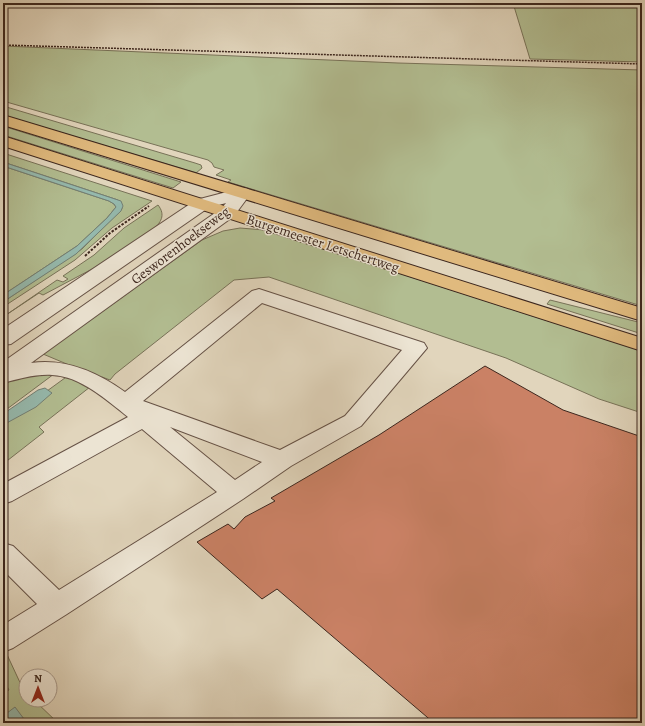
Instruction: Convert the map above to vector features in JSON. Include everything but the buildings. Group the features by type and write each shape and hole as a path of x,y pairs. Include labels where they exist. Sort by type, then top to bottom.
{"main road":[{"name":"Burgemeester Letschertweg","path":"3,120 642,315"},
{"name":"Burgemeester Letschertweg","path":"3,141 642,345"}],"street":[{"name":"Gesworenhoekseweg","path":"3,338 202,204 242,193"},
{"name":"Gesworenhoekseweg","path":"3,373 228,212 242,193"},
{"path":"3,495 135,410 259,295 416,348 353,421 282,460 234,493 3,640"},
{"path":"3,376 19,371 45,368 61,369 96,383 135,410 234,493"},
{"path":"135,410 282,460"},
{"path":"3,553 56,606"}],"path":[{"path":"3,45 642,64"},
{"path":"81,259 110,233 168,194"}],"green space":[{"path":"513,3 642,3 642,62 530,59"},
{"path":"3,46 398,63 642,70 642,306 228,182 231,180 216,175 224,170 214,167 208,160 3,101"},
{"path":"3,106 195,163 201,165 202,168 196,173 3,115"},
{"path":"3,126 181,182 173,188 3,135"},
{"path":"3,153 152,201 112,228 75,260 3,307 3,302 82,249 122,209 118,200 3,162"},
{"path":"3,166 109,201 116,207 107,218 77,246 3,295"},
{"path":"158,205 162,215 158,225 152,230 94,268 43,295 39,293 3,317 57,280 63,282 68,279 63,276 94,255 124,228"},
{"path":"240,228 264,230 642,351 642,413 599,399 506,358 269,277 234,280 115,374 110,380 102,377 100,378 43,354 202,240 223,231"},
{"path":"550,300 642,323 642,334 547,304"},
{"path":"54,374 3,412 3,384 21,376"},
{"path":"69,375 68,377 90,387 39,427 44,432 3,464 3,423"},
{"path":"3,646 18,678 18,708 42,708 58,723 27,723 15,708 3,716 3,694 9,690 3,679"}],"water":[{"path":"3,162 121,201 123,206 121,211 76,254 3,302 3,295 77,246 107,218 116,207 109,201 3,166"},
{"path":"45,388 52,393 36,407 3,425 3,414 38,390"},
{"path":"15,707 27,723 8,723 3,716"}]}
